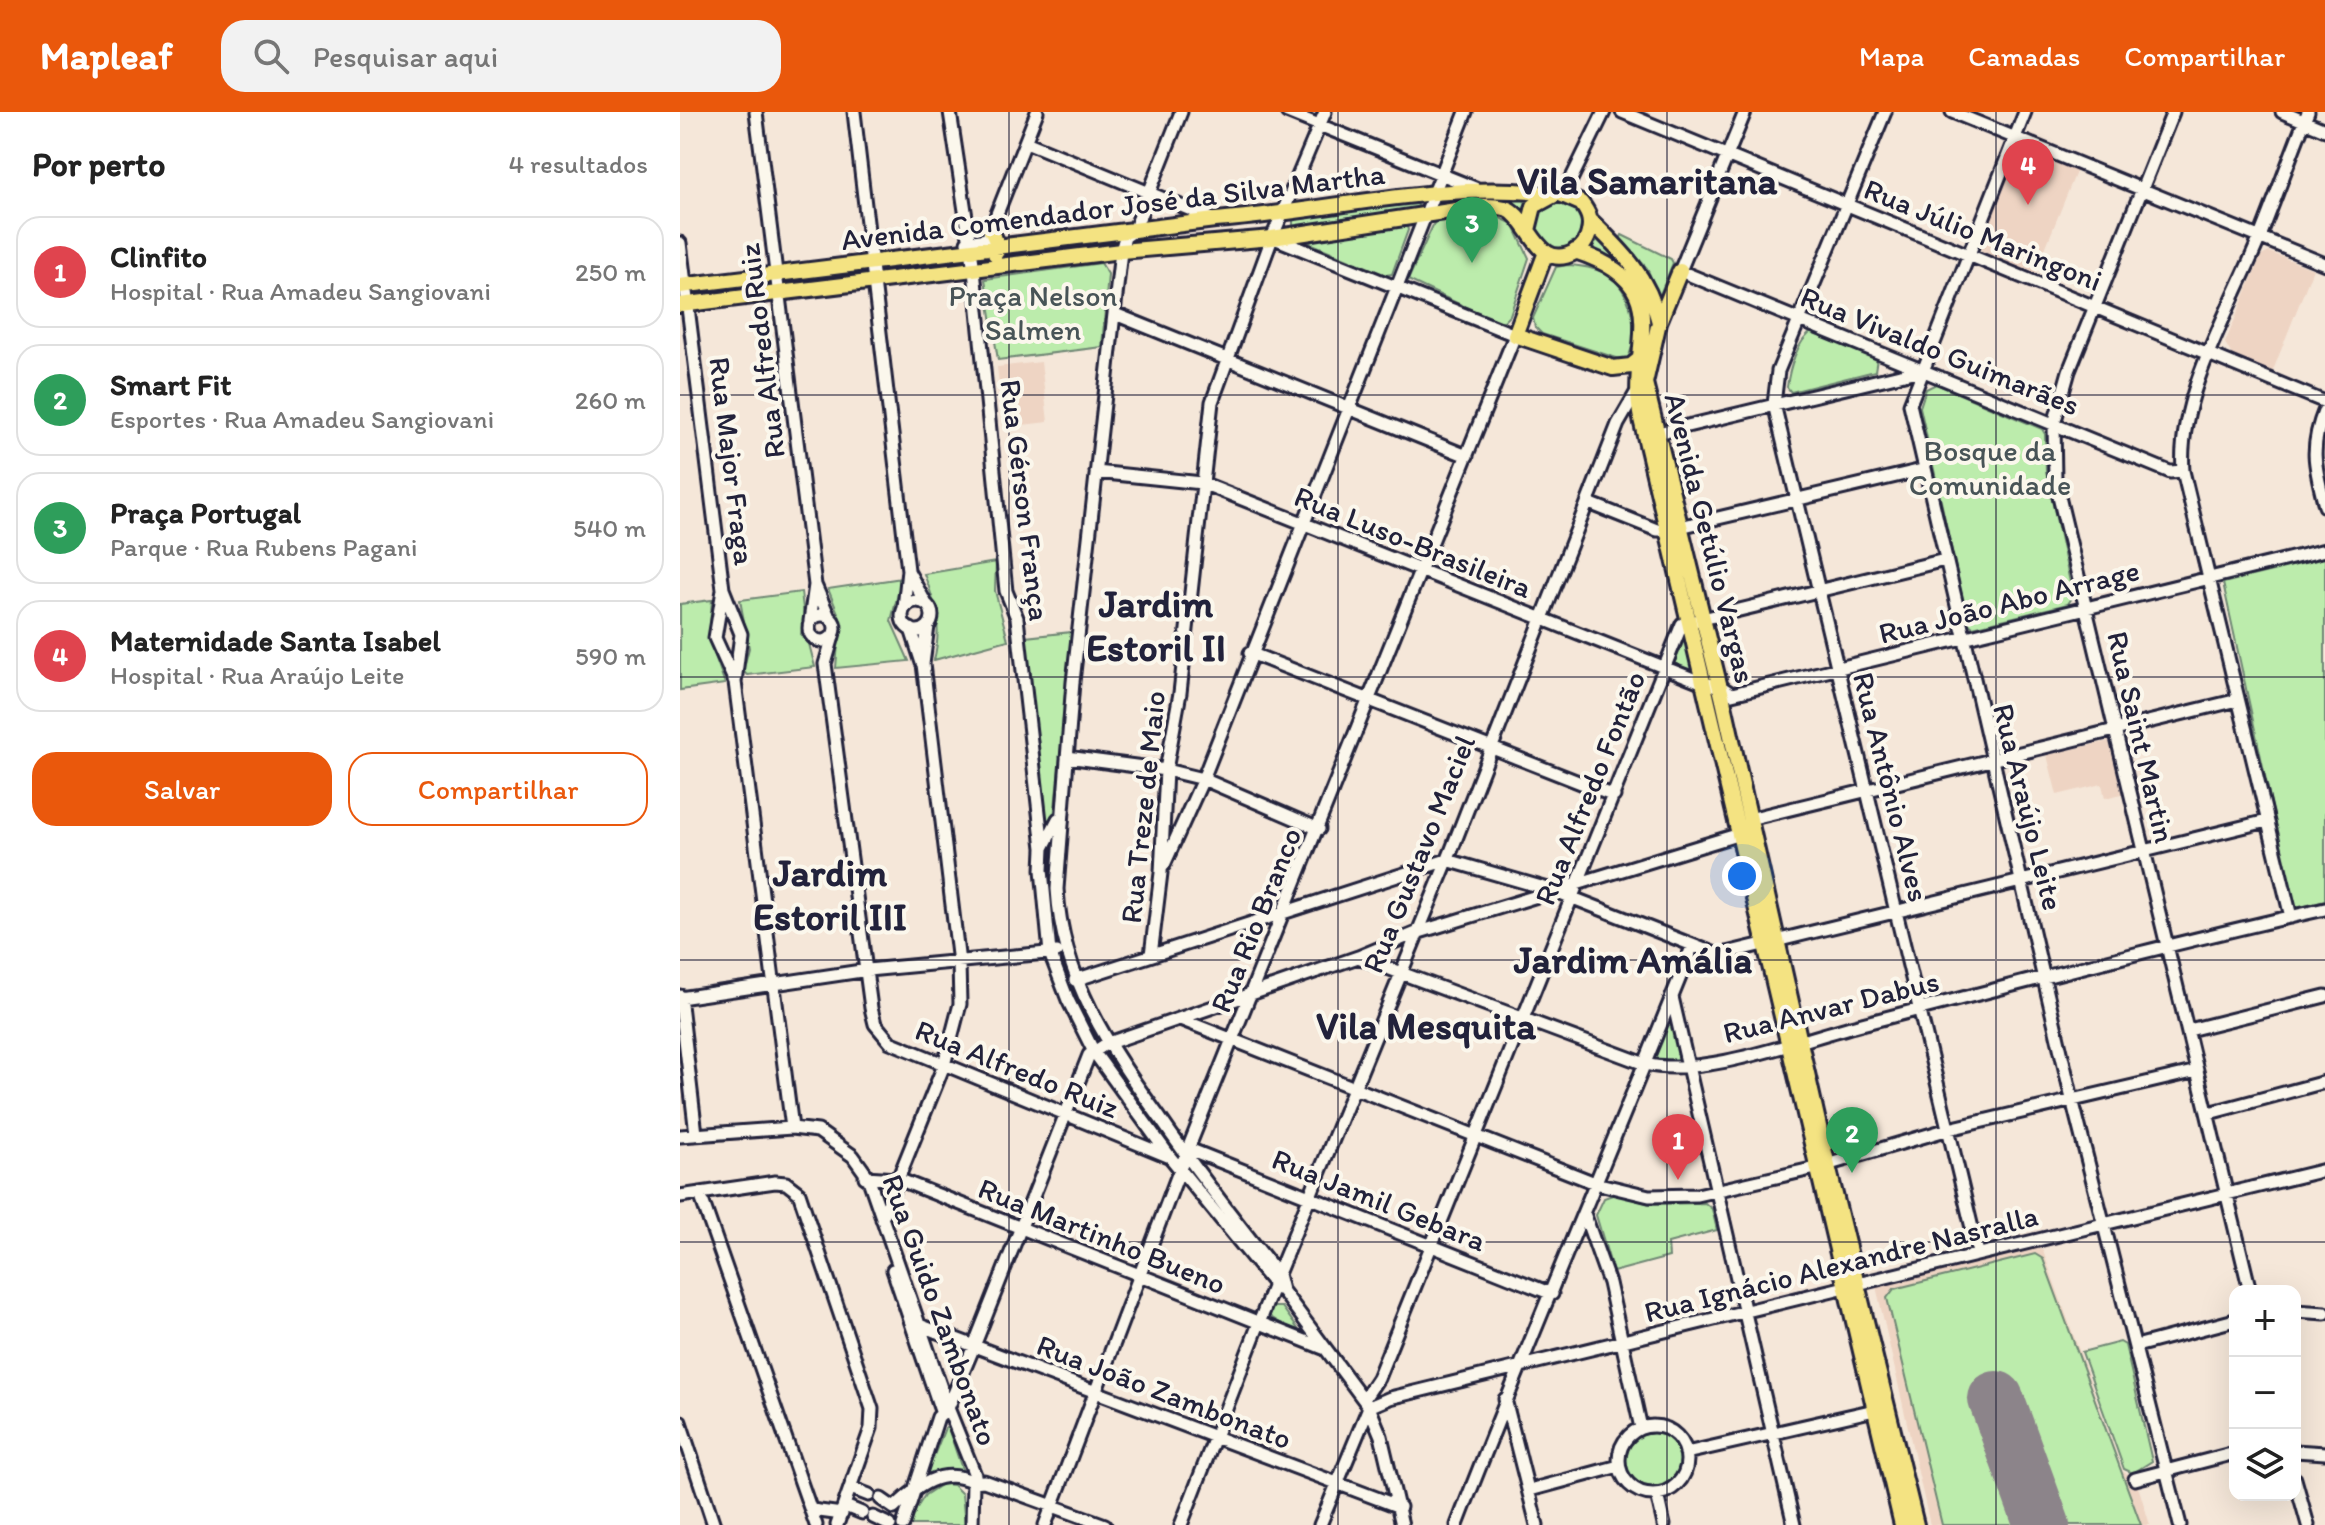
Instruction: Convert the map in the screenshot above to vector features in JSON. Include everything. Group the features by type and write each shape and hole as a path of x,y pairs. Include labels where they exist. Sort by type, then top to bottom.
{"main road":[{"name":"Avenida Comendador José da Silva Martha","path":"683,285 874,264 982,243 1015,245 1215,220 1283,215 1475,188 1558,194"},
{"path":"1590,220 1588,238 1566,255 1546,252 1534,242 1528,230 1534,206 1558,194 1581,203 1590,220 1637,266 1654,302 1659,322"},
{"name":"Avenida Comendador José da Silva Martha","path":"684,304 876,283 1018,263 1121,255 1137,249 1272,238 1427,212 1496,206 1508,210 1528,230"},
{"path":"1134,231 1144,238 1137,249"},
{"path":"981,269 982,243"},
{"path":"1015,245 1018,263"},
{"path":"1575,251 1614,267 1627,280 1645,322 1641,388"},
{"path":"1546,252 1515,335 1613,368 1631,366 1641,358"},
{"name":"Rua Gustavo Maciel","path":"1641,388 1659,322 1680,271"},
{"name":"Avenida Getúlio Vargas","path":"1641,388 1641,419 1718,693 1749,819 1771,943 1851,1287 1881,1409 1916,1525"},
{"name":"Avenida Getúlio Vargas","path":"1641,388 1658,433 1674,528"},
{"name":"Avenida Getúlio Vargas","path":"1718,693 1740,834 1771,943"},
{"name":"Avenida Getúlio Vargas","path":"1881,1409 1902,1525"}],"street":[{"name":"Rua Alfredo Ruiz","path":"756,112 815,585 810,621 812,637 825,664 871,1008 882,1035 890,1042 1129,1141"},
{"path":"854,112 908,570 903,621 911,629 923,664 959,963 960,1004 944,1065 880,1223"},
{"name":"Rua Gérson França","path":"950,112 982,243 981,269 1006,591 1017,618 1045,846 1050,953"},
{"path":"982,243 1037,112"},
{"path":"1181,112 1134,231 1125,237 1121,255 1067,757 1058,911 1075,980 1106,1044 1187,1152 1195,1170 1278,1274"},
{"path":"1287,112 1475,188"},
{"name":"Rua Treze de Maio","path":"1151,955 1161,873 1166,770 1180,693 1212,402 1272,238 1325,112"},
{"path":"1161,873 1203,779 1250,653 1466,112"},
{"path":"1558,194 1604,112"},
{"name":"Rua Júlio Maringoni","path":"1622,112 2325,402"},
{"name":"Rua Gustavo Maciel","path":"1680,271 1745,112"},
{"name":"Rua Antônio Alves","path":"1885,112 1778,371 1774,404 1978,1253"},
{"path":"1952,112 2325,264"},
{"name":"Rua Araújo Leite","path":"2025,112 1966,254 1910,404 1922,470 2072,1099 2180,1525"},
{"name":"Rua Saint Martin","path":"2173,112 2093,306 2054,424 2055,480 2249,1285"},
{"path":"2282,112 2306,117 2325,130"},
{"path":"2291,917 2183,471 2181,446 2185,420 2210,353 2260,238 2306,117"},
{"path":"1026,142 1215,220"},
{"path":"1272,238 1515,335"},
{"name":"Rua Major Fraga","path":"680,243 684,304 723,589 737,625 740,644 735,682 792,1128"},
{"name":"Rua Vivaldo Guimarães","path":"1680,271 2170,472 2183,471"},
{"path":"1115,314 1467,456"},
{"name":"Rua Rio Branco","path":"1045,1525 1180,1169 1515,335"},
{"path":"1658,433 1921,370"},
{"name":"Rua Gustavo Maciel","path":"1181,1525 1257,1325 1278,1289 1278,1274 1398,973 1447,860 1618,424 1641,388"},
{"path":"2325,409 2317,430 2313,459 2325,506"},
{"path":"1618,424 1641,419"},
{"path":"1589,503 1657,530 1922,470"},
{"name":"Rua Luso-Brasileira","path":"1096,472 1202,483 1663,667 1718,693"},
{"name":"Rua João Abo Arrage","path":"1718,693 1837,669 2325,550"},
{"path":"1697,621 1945,560"},
{"path":"908,570 932,612 923,664"},
{"name":"Rua Alfredo Ruiz","path":"815,585 835,624 825,664"},
{"name":"Rua Major Fraga","path":"723,589 714,630 735,682"},
{"path":"904,608 912,602 926,604"},
{"path":"810,621 817,615 829,617"},
{"name":"Rua Alfredo Fontão","path":"1320,1525 1522,1015 1580,883 1663,667 1682,624 1697,621"},
{"path":"714,630 737,625"},
{"path":"911,629 919,631 928,626"},
{"path":"812,637 824,641 834,633"},
{"path":"718,645 740,644"},
{"path":"1250,653 1614,796"},
{"path":"1749,819 2238,700"},
{"path":"1067,757 1166,770 1203,779 1319,829"},
{"path":"1060,849 1045,846 1063,803"},
{"path":"1075,980 1447,860 1555,891 1718,955 2267,821"},
{"path":"1163,832 1176,837"},
{"path":"903,1525 944,1410 974,1346 1089,1055 1106,1044 1358,957 1416,933 1740,834"},
{"name":"Rua Anvar Dabus","path":"1358,957 1662,1068 1689,1066 1794,1044 2044,976 2325,909"},
{"path":"1457,1525 1496,1421 1552,1294 1692,947"},
{"path":"696,1134 680,997 772,987 868,970 1066,951"},
{"path":"1050,953 1094,1052 1170,1157 1366,1403 1381,1436 1402,1525"},
{"path":"2189,1030 2325,996"},
{"path":"1672,997 1794,1525"},
{"path":"1180,1019 1351,1090 1595,1183 1649,1196 1715,1191 1949,1129 2197,1071"},
{"path":"2209,1113 2325,1082"},
{"name":"Rua Guido Zambonato","path":"680,1136 792,1128 818,1131 853,1156 864,1177 944,1410 975,1475 972,1525"},
{"path":"1129,1141 1154,1134"},
{"path":"1129,1141 1170,1157"},
{"name":"Rua Jamil Gebara","path":"1187,1152 1217,1161 1552,1294"},
{"path":"1195,1170 1217,1161"},
{"name":"Rua Ignácio Alexandre Nasralla","path":"1366,1403 1745,1314 1978,1253 2325,1170"},
{"name":"Rua Martinho Bueno","path":"864,1177 898,1179 1257,1325 1323,1348"},
{"path":"680,1196 775,1182 786,1183 799,1193 872,1409 871,1428 841,1515"},
{"path":"700,1194 816,1525"},
{"path":"1584,1213 1597,1243 1625,1342 1641,1428"},
{"path":"2301,1311 2325,1313"},
{"path":"2136,1346 2229,1322"},
{"name":"Rua João Zambonato","path":"916,1324 1400,1507"},
{"path":"1378,1378 1390,1398"},
{"path":"1505,1399 1537,1525"},
{"path":"1686,1453 1774,1436 1881,1409"},
{"path":"1496,1421 1507,1428 1517,1444"},
{"path":"680,1422 714,1525"},
{"path":"1655,1427 1669,1431 1680,1440 1686,1453 1681,1479 1657,1494 1636,1490 1625,1480 1619,1466 1622,1446 1641,1428 1655,1427"},
{"path":"2301,1451 2325,1453"},
{"path":"2135,1479 2229,1454"},
{"path":"1530,1490 1619,1466"},
{"path":"812,1510 841,1515 868,1515 890,1523 894,1508 917,1489 946,1474 959,1475 973,1482 984,1481 1105,1525"},
{"path":"851,1488 894,1508"},
{"path":"1657,1494 1664,1525"},
{"path":"2301,1500 2308,1525"}],"shaded area":[{"path":"2028,146 2078,167 2034,276 1982,253 1979,244 2016,151"},
{"path":"2269,252 2313,269 2272,373 2232,355 2225,343 2261,256"},
{"path":"1041,362 1048,422 1004,427 997,367"},
{"path":"2109,741 2122,794 2105,798 2102,784 2057,795 2047,755"},
{"path":"2038,1248 2043,1251 2123,1472 2129,1474 2139,1489 2150,1525 1930,1525 1876,1286"}],"green space":[{"path":"1510,195 1530,199 1521,214 1486,199 1446,202 1445,198"},
{"path":"1416,201 1419,208 1293,227 1293,220"},
{"path":"1559,201 1576,208 1583,225 1576,242 1559,249 1542,242 1535,225 1542,208"},
{"path":"1488,212 1513,224 1529,258 1510,315 1504,321 1495,321 1408,280 1435,221"},
{"path":"1406,223 1408,230 1392,274 1386,275 1298,238"},
{"path":"1595,235 1614,249 1629,268 1641,289 1648,311 1625,272 1608,259 1587,250"},
{"path":"1622,235 1671,259 1673,263 1659,297 1647,268 1620,239"},
{"name":"Praça Nelson Salmen","path":"1101,263 1108,274 1102,347 998,360 985,279"},
{"path":"1568,265 1606,274 1625,294 1634,329 1631,352 1626,361 1542,334 1535,327 1533,318 1556,267"},
{"path":"1813,331 1877,358 1875,371 1791,392 1787,387 1795,356 1802,341"},
{"name":"Bosque da Comunidade","path":"1936,384 2042,429 2045,434 2046,472 2073,596 2068,604 1973,627 1968,623 1920,407 1926,389"},
{"path":"2325,558 2325,901 2294,909 2223,583"},
{"path":"996,562 995,591 1008,640 934,660 938,637 936,616 924,574"},
{"path":"902,578 891,621 909,661 836,668 840,618 828,589"},
{"path":"801,592 804,617 801,634 808,640 815,667 747,675 743,671 749,648 740,600"},
{"path":"712,600 709,639 725,684 680,690 680,604"},
{"path":"1072,632 1054,819 1052,826 1047,827 1026,637"},
{"path":"1683,642 1687,644 1694,667 1691,670 1674,664"},
{"path":"1671,1010 1684,1062 1652,1059"},
{"path":"1615,1194 1650,1204 1705,1203 1712,1209 1717,1230 1668,1243 1669,1257 1613,1272 1596,1215 1604,1198"},
{"path":"2035,1254 2043,1259 2141,1525 2068,1525 2012,1380 1969,1399 2016,1525 1942,1525 1887,1298 1894,1289"},
{"path":"1273,1307 1282,1307 1298,1329 1295,1332 1269,1316"},
{"path":"2120,1342 2125,1345 2152,1461 2133,1473 2124,1469 2082,1352"},
{"path":"945,1428 948,1428 963,1472 942,1471 932,1475 927,1473"},
{"path":"1653,1433 1673,1441 1681,1461 1673,1481 1653,1489 1633,1481 1625,1461 1633,1441"},
{"path":"942,1484 953,1485 962,1494 965,1525 906,1525 925,1495"}],"runway":[{"path":"1996,1399 2042,1525"}],"place":[{"name":"Maternidade Santa Isabel","path":"2028,205"},
{"name":"Praça Portugal","path":"1472,263"},
{"name":"Smart Fit","path":"1852,1173"},
{"name":"Clinfito","path":"1678,1180"}],"district":[{"name":"Vila Samaritana","path":"1647,181"},
{"name":"Jardim Estoril II","path":"1156,626"},
{"name":"Jardim Estoril III","path":"830,895"},
{"name":"Jardim Amália","path":"1633,960"},
{"name":"Vila Mesquita","path":"1426,1026"}]}
